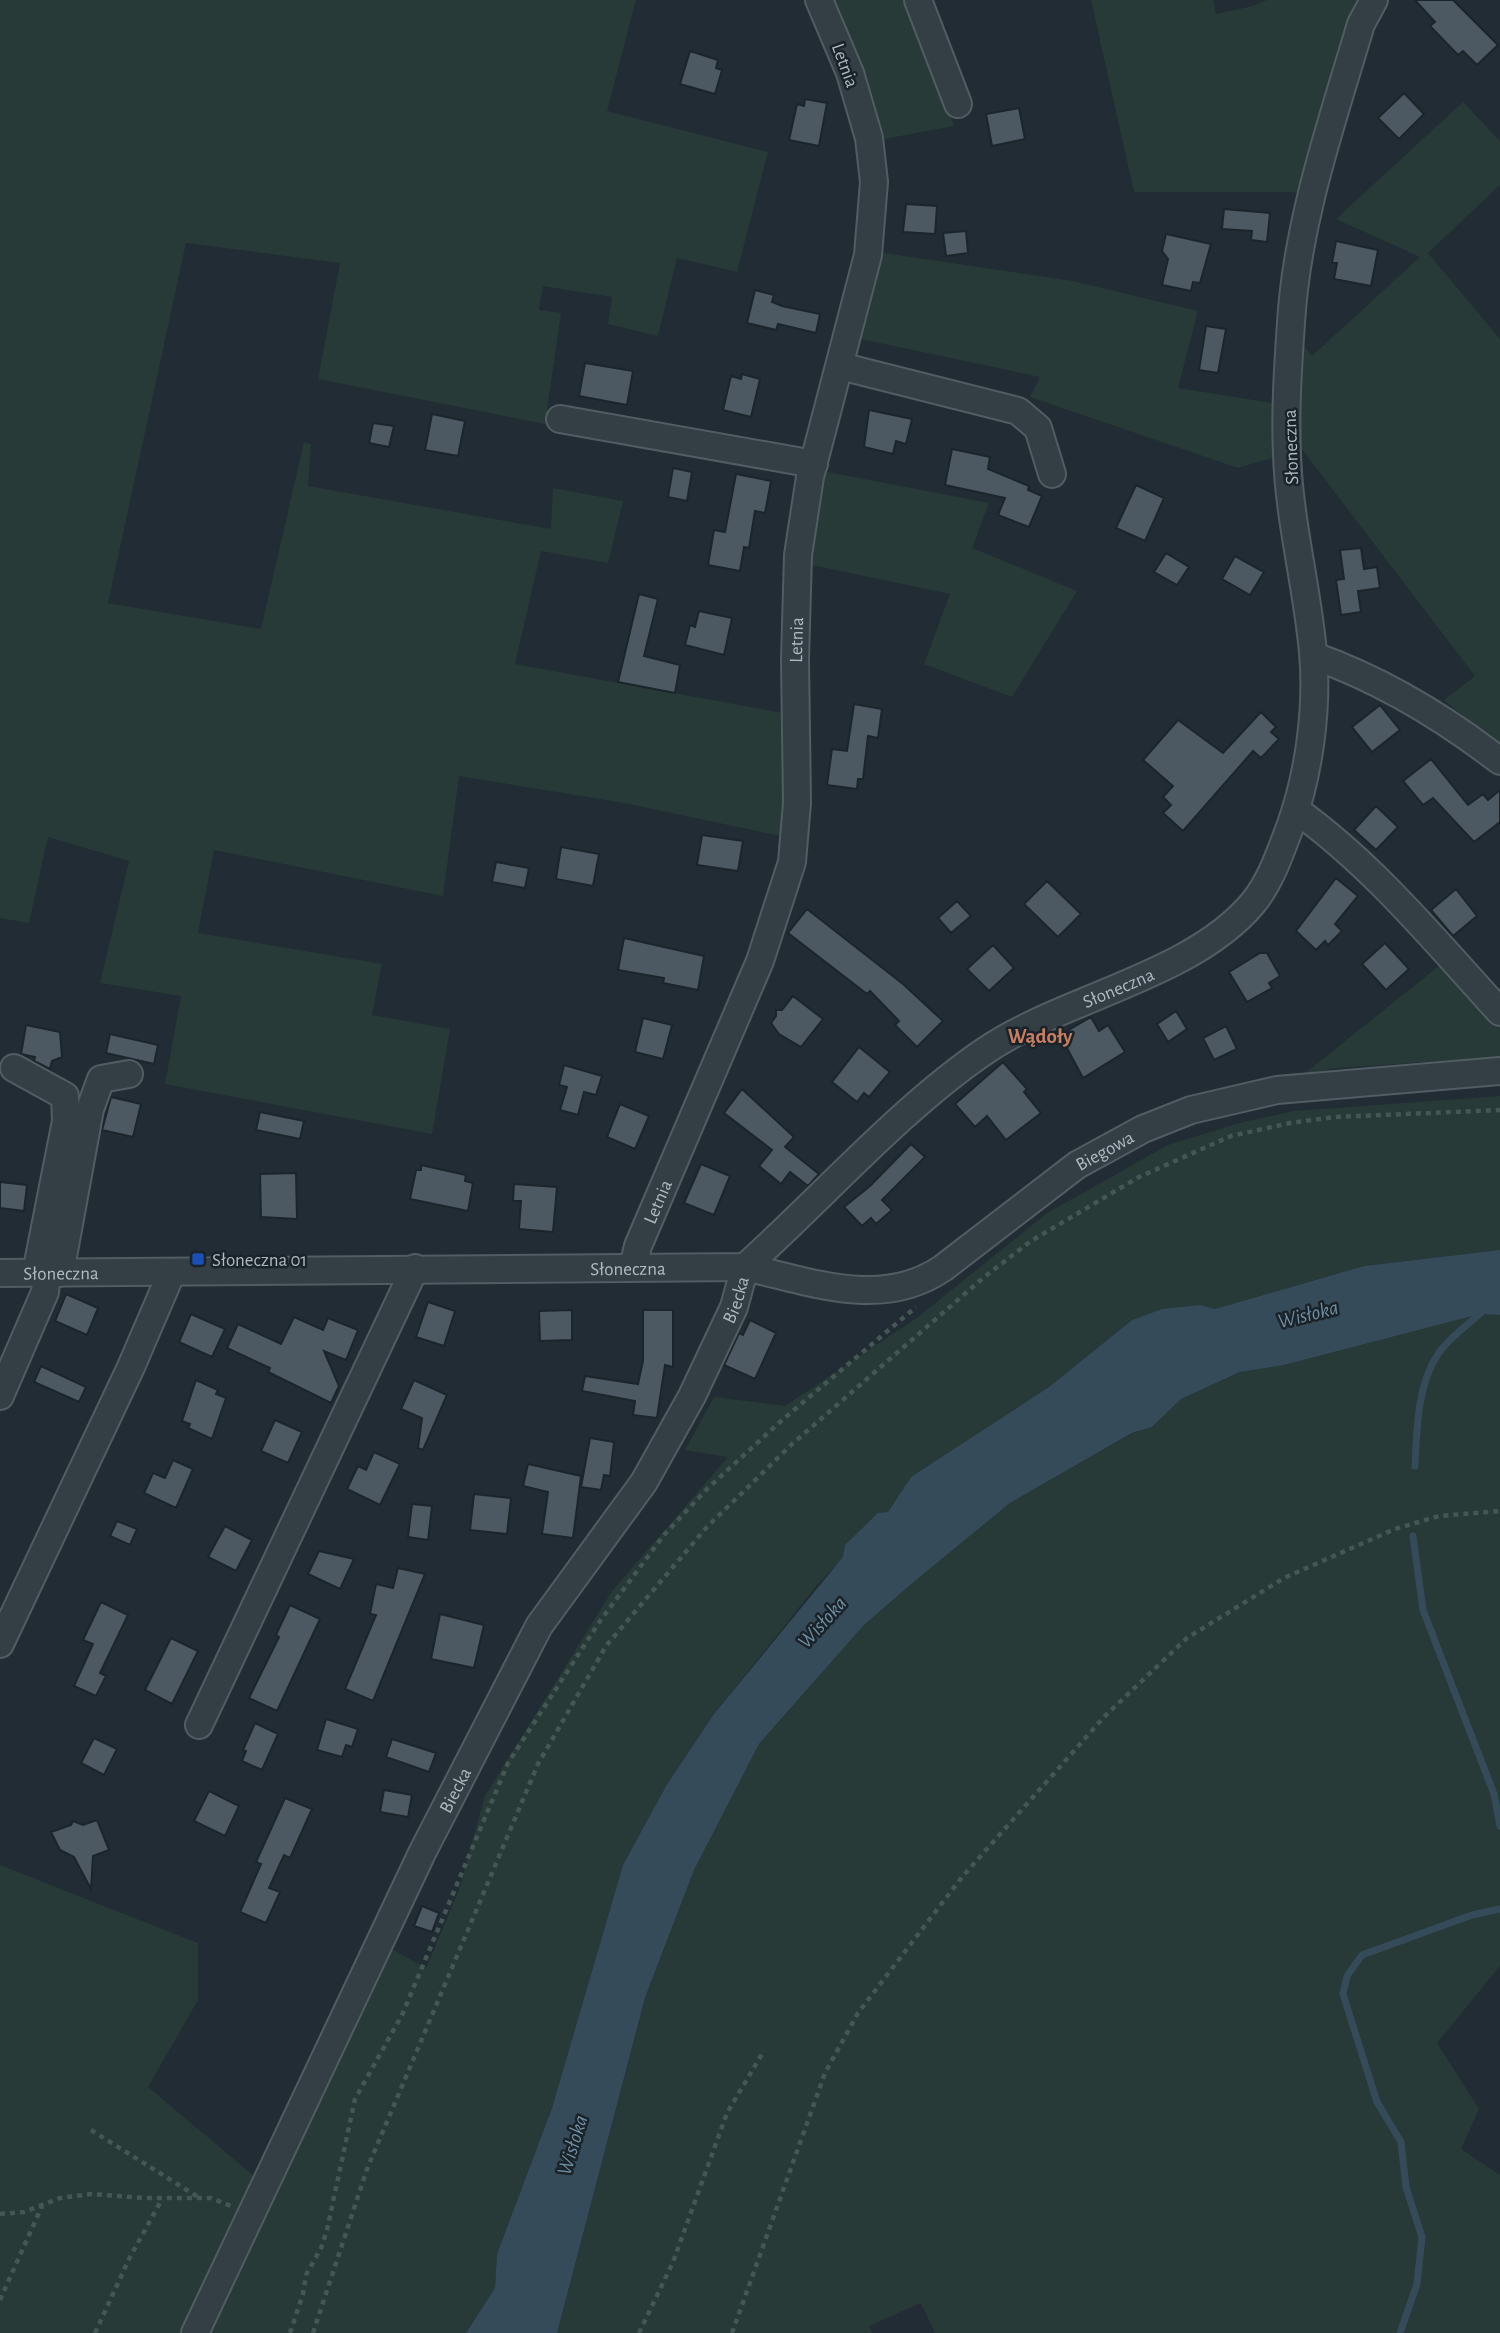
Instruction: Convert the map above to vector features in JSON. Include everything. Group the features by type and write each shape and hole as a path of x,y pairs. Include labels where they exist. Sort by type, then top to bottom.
{"street":[{"name":"Letnia","path":"633,1268 643,1233 761,961 792,862 797,803 795,660 798,555 814,464 868,254 874,182 869,138 850,73 819,0"},
{"path":"918,0 958,104"},
{"name":"Słoneczna","path":"0,1273 171,1274 415,1268 745,1267 920,1103 986,1050 1051,1016 1187,954 1235,922 1256,899 1276,863 1296,810 1308,755 1314,656 1287,456 1291,319 1309,200 1361,24 1374,0"},
{"path":"839,366 1018,411 1038,428 1052,474"},
{"path":"560,419 814,464"},
{"path":"1314,656 1358,671 1454,725 1500,761"},
{"path":"1296,810 1325,831 1423,928 1500,1012"},
{"path":"0,1396 45,1292 66,1121 65,1096 14,1068"},
{"name":"Biegowa","path":"745,1267 861,1292 904,1288 943,1268 1077,1165 1143,1129 1191,1110 1236,1097 1288,1088 1500,1071"},
{"path":"47,1273 90,1109 101,1079 129,1073"},
{"name":"Biecka","path":"195,2333 422,1853 539,1626 644,1482 692,1396 734,1307 745,1267"},
{"path":"198,1725 415,1268"},
{"path":"0,1644 131,1367 171,1274"}],"path":[{"path":"313,2333 367,2169 538,1764 606,1646 706,1528 791,1445 983,1279 1042,1234 1139,1177 1231,1136 1290,1123 1335,1116 1500,1110"},
{"path":"908,1306 925,1301"},
{"path":"290,2333 303,2294 306,2275 321,2248 327,2230 355,2099 402,2015 508,1763 600,1620 664,1535 707,1489 918,1303"},
{"path":"732,2333 825,2073 858,2013 962,1877 1105,1716 1188,1638 1283,1578 1395,1529 1439,1516 1500,1511"},
{"path":"639,2333 673,2262 727,2113 762,2054"},
{"path":"91,2130 199,2197"},
{"path":"0,2214 12,2215 60,2198 82,2194 163,2198 211,2197 251,2214"},
{"path":"95,2333 129,2259 163,2198"},
{"path":"0,2300 42,2206"}],"green space":[{"path":"0,0 636,0 607,111 768,152 737,272 677,258 658,336 608,324 612,297 543,286 539,310 561,313 545,424 318,379 340,263 186,243 108,603 261,629 304,442 311,444 308,486 551,529 553,488 623,501 608,563 541,551 515,664 783,713 785,837 624,803 459,776 443,896 214,850 198,933 382,964 372,1015 450,1029 432,1134 165,1084 181,996 100,983 129,861 48,837 29,923 0,918"},
{"path":"827,0 907,0 954,126 879,140"},
{"path":"1091,0 1213,0 1216,14 1267,0 1362,0 1300,192 1134,192"},
{"path":"1463,102 1500,141 1500,185 1428,253 1500,339 1500,746 1444,700 1475,676 1301,448 1296,343 1303,345 1312,356 1420,257 1336,219"},
{"path":"877,252 1073,281 1198,311 1178,388 1278,404 1279,456 1238,468 1030,397 1040,377 856,338"},
{"path":"823,471 989,503 972,548 1077,591 1012,697 924,664 950,594 807,564"},
{"path":"1445,961 1500,1019 1500,1057 1336,1068 1304,1074"},
{"path":"1500,1096 1500,1250 1364,1266 1215,1309 1200,1305 1162,1309 1132,1320 1049,1387 911,1477 888,1512 817,1585 714,1714 666,1786 623,1865 552,2108 497,2254 495,2288 466,2333 0,2333 0,1865 198,1943 198,2000 148,2087 272,2191 388,1947 426,1968 459,1890 485,1796 612,1591 728,1457 685,1450 714,1397 785,1406 918,1317 1047,1213 1168,1145 1243,1122 1294,1111"},
{"path":"1480,1314 1500,1315 1500,1966 1437,2043 1479,2109 1461,2149 1500,2175 1500,2333 935,2333 921,2303 869,2326 872,2333 557,2333 645,1999 694,1870 759,1744 864,1625 1010,1503 1133,1433 1152,1427 1181,1399 1241,1372 1284,1365"}],"water":[{"name":"Wisłoka","path":"1500,1250 1500,1315 1480,1314 1284,1365 1240,1372 1181,1399 1152,1427 1132,1433 1010,1503 864,1625 759,1744 694,1870 645,1998 557,2333 466,2333 495,2288 497,2254 552,2108 623,1865 666,1786 714,1714 843,1557 845,1545 878,1513 888,1512 911,1477 1049,1387 1132,1320 1162,1309 1200,1305 1215,1309 1364,1266"}],"building":[{"path":"1415,0 1453,0 1498,45 1477,65 1463,51 1458,55 1430,26 1435,22"},
{"path":"690,51 718,60 716,68 722,70 715,94 680,84"},
{"path":"1404,93 1424,114 1399,139 1378,118"},
{"path":"805,99 827,103 819,146 789,140 797,104 804,106"},
{"path":"1019,108 1025,139 992,146 986,114"},
{"path":"906,204 937,206 935,234 903,232"},
{"path":"1224,209 1270,213 1267,242 1251,240 1252,231 1222,229"},
{"path":"966,231 968,253 946,256 943,233"},
{"path":"1166,234 1211,244 1200,283 1193,282 1191,291 1162,285 1168,259 1162,251"},
{"path":"1336,241 1378,250 1371,286 1334,279 1337,263 1332,263"},
{"path":"755,290 774,295 772,302 782,306 820,314 816,333 778,324 776,330 747,323"},
{"path":"1206,326 1226,329 1218,373 1199,370"},
{"path":"585,363 633,371 627,405 579,396"},
{"path":"742,374 760,379 751,417 723,410 731,376 741,379"},
{"path":"869,410 912,419 906,444 896,441 893,454 864,447"},
{"path":"432,414 465,421 458,456 425,450"},
{"path":"373,423 394,426 389,447 369,443"},
{"path":"952,449 990,457 988,469 1029,486 1028,490 1042,496 1029,527 998,515 1005,498 945,485"},
{"path":"673,468 692,472 687,501 668,497"},
{"path":"736,474 771,481 765,513 755,511 749,548 744,547 740,571 708,565 714,530 725,532"},
{"path":"1136,485 1164,498 1145,541 1116,528"},
{"path":"1361,548 1364,569 1377,567 1380,588 1358,591 1361,612 1341,615 1336,580 1344,579 1340,550"},
{"path":"1166,553 1189,567 1177,585 1154,572"},
{"path":"1235,556 1264,572 1250,595 1222,579"},
{"path":"639,594 658,599 644,656 680,665 675,693 618,682"},
{"path":"699,611 732,618 724,655 685,645 690,625 695,627"},
{"path":"854,704 882,709 878,738 868,736 863,779 858,779 857,789 827,785 832,749 847,751"},
{"path":"1380,705 1400,730 1372,752 1352,727"},
{"path":"1261,712 1276,727 1271,732 1279,739 1261,758 1253,751 1183,831 1163,813 1171,805 1163,797 1173,786 1143,760 1178,720 1223,753"},
{"path":"1431,759 1468,805 1483,794 1488,800 1500,790 1500,822 1474,842 1433,798 1423,805 1403,781"},
{"path":"1376,806 1398,827 1376,850 1354,830"},
{"path":"702,835 743,841 738,871 697,865"},
{"path":"561,847 599,854 593,886 556,879"},
{"path":"496,862 529,868 525,888 492,882"},
{"path":"1336,878 1358,896 1335,924 1342,931 1328,945 1325,941 1316,950 1296,931"},
{"path":"1047,881 1081,914 1058,937 1024,904"},
{"path":"1456,889 1477,916 1453,936 1431,910"},
{"path":"957,901 971,916 951,933 938,918"},
{"path":"807,909 903,984 943,1021 917,1047 895,1025 899,1021 870,991 867,994 788,933"},
{"path":"624,938 704,956 698,990 663,983 664,978 618,970"},
{"path":"1385,943 1409,969 1386,990 1362,964"},
{"path":"993,945 1014,968 989,991 967,969"},
{"path":"1260,953 1267,953 1280,976 1269,983 1272,988 1247,1002 1229,972"},
{"path":"793,996 823,1019 801,1047 779,1034 771,1023 776,1016 776,1010 782,1010"},
{"path":"1176,1011 1187,1029 1168,1042 1157,1024"},
{"path":"1091,1017 1099,1031 1108,1025 1125,1052 1083,1078 1060,1035"},
{"path":"643,1018 672,1025 663,1059 635,1052"},
{"path":"26,1025 60,1032 62,1057 52,1061 50,1069 34,1061 35,1057 21,1054"},
{"path":"1226,1026 1237,1049 1214,1060 1203,1038"},
{"path":"110,1034 158,1045 154,1064 106,1053"},
{"path":"859,1047 890,1072 869,1097 864,1093 857,1102 832,1082"},
{"path":"1003,1062 1027,1089 1024,1092 1041,1113 1006,1140 987,1116 975,1127 955,1104"},
{"path":"564,1065 602,1076 596,1095 584,1092 578,1115 560,1110 567,1087 559,1085"},
{"path":"742,1089 794,1137 785,1147 819,1174 808,1186 790,1172 781,1184 759,1166 772,1150 724,1113"},
{"path":"111,1097 141,1104 133,1137 102,1130"},
{"path":"620,1104 649,1116 635,1149 607,1137"},
{"path":"260,1112 304,1121 300,1139 256,1130"},
{"path":"911,1144 925,1157 882,1200 892,1210 876,1224 871,1218 862,1226 844,1207 870,1186"},
{"path":"701,1164 730,1176 714,1215 684,1203"},
{"path":"421,1165 466,1175 465,1181 473,1183 468,1211 410,1199 416,1170 421,1170"},
{"path":"296,1173 297,1219 261,1217 260,1174"},
{"path":"0,1182 27,1185 24,1211 0,1208"},
{"path":"514,1184 557,1187 553,1232 519,1229 521,1201 513,1201"},
{"path":"66,1294 98,1308 87,1335 55,1321"},
{"path":"428,1302 455,1311 444,1346 416,1337"},
{"path":"572,1310 572,1340 540,1341 539,1311"},
{"path":"643,1310 673,1310 673,1367 665,1365 657,1418 633,1415 635,1401 582,1391 585,1376 638,1384 643,1361"},
{"path":"191,1314 225,1329 212,1357 179,1342"},
{"path":"294,1317 323,1330 328,1318 358,1330 346,1360 324,1351 339,1386 331,1403 268,1372 270,1368 227,1348 238,1324 281,1344"},
{"path":"750,1320 776,1333 755,1379 724,1365 739,1333 743,1335"},
{"path":"41,1366 86,1387 79,1402 34,1382"},
{"path":"196,1380 218,1390 216,1394 226,1398 212,1439 188,1428 190,1424 182,1421"},
{"path":"414,1380 447,1395 423,1450 418,1448 422,1418 401,1409"},
{"path":"275,1420 302,1432 288,1463 261,1451"},
{"path":"590,1438 614,1442 610,1476 604,1475 601,1490 581,1487"},
{"path":"374,1452 400,1464 380,1505 347,1489 358,1466 366,1470"},
{"path":"173,1460 193,1469 176,1508 144,1493 153,1473 165,1478"},
{"path":"528,1464 581,1476 573,1538 542,1534 548,1492 523,1486"},
{"path":"474,1494 511,1498 507,1534 470,1530"},
{"path":"412,1504 432,1506 428,1540 408,1537"},
{"path":"117,1521 137,1529 130,1545 110,1536"},
{"path":"225,1526 252,1540 236,1571 208,1557"},
{"path":"319,1551 354,1559 340,1589 308,1574"},
{"path":"398,1568 425,1574 373,1701 345,1689 376,1615 370,1614 376,1584 393,1588"},
{"path":"101,1602 128,1615 100,1673 106,1676 96,1696 74,1686 93,1644 83,1640"},
{"path":"290,1605 320,1619 277,1711 249,1698 279,1637 276,1635"},
{"path":"440,1614 484,1625 474,1668 431,1659"},
{"path":"171,1638 198,1651 172,1704 145,1690"},
{"path":"326,1719 358,1729 352,1747 346,1745 342,1757 317,1750"},
{"path":"255,1723 278,1734 262,1770 242,1761 246,1751 243,1750"},
{"path":"94,1738 117,1749 104,1775 81,1763"},
{"path":"392,1739 436,1753 429,1772 386,1757"},
{"path":"384,1790 412,1795 408,1817 380,1812"},
{"path":"209,1791 239,1806 225,1836 194,1821"},
{"path":"285,1798 312,1809 290,1858 284,1855 269,1888 280,1892 266,1923 240,1912 261,1864 256,1862"},
{"path":"97,1820 109,1850 93,1856 91,1889 74,1857 60,1850 51,1832 71,1825 73,1821 83,1825"},
{"path":"422,1906 439,1913 432,1932 414,1926"}],"waterway":[{"path":"1415,1466 1419,1408 1431,1366 1448,1342 1485,1309"},
{"path":"1413,1536 1423,1610 1494,1794 1500,1826"},
{"path":"1400,2333 1417,2284 1422,2237 1406,2187 1401,2142 1377,2102 1343,1994 1347,1976 1362,1955 1472,1915 1500,1909"}],"place":[{"name":"Słoneczna 01","path":"198,1259"}],"district":[{"name":"Wądoły","path":"1040,1036"}]}
